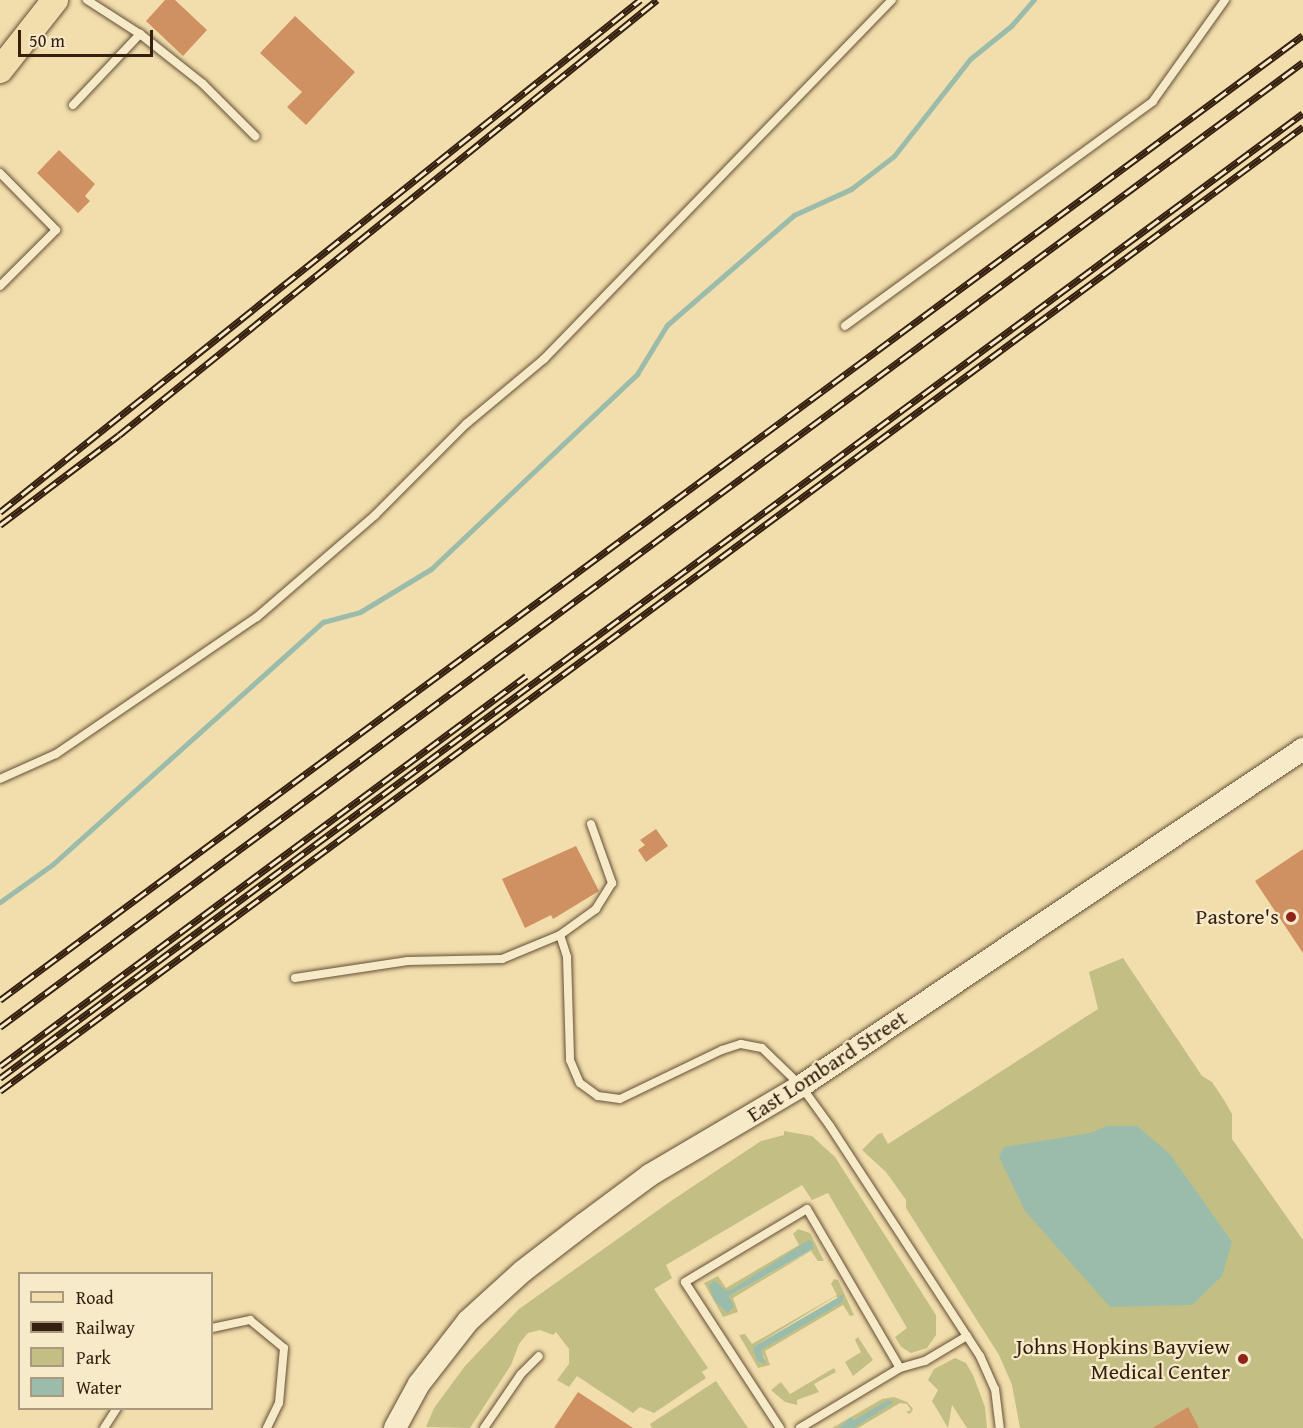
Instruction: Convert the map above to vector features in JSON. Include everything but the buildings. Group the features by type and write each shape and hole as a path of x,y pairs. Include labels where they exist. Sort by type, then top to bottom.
{"main road":[{"path":"0,70 56,0"},
{"name":"East Lombard Street","path":"394,1428 419,1384 468,1321 522,1271 650,1176 801,1086 1303,749"}],"lane":[{"path":"87,0 140,34 203,84 255,136"},
{"path":"0,779 56,754 257,617 357,531 466,424 544,359 892,0"},
{"path":"845,326 1154,101 1225,0"},
{"path":"73,105 140,34"},
{"path":"0,173 56,230 0,286"},
{"path":"295,978 408,961 502,959 560,934 596,909 612,883 591,824"},
{"path":"560,934 567,957 570,1060 589,1092 620,1099 741,1044 762,1048 801,1086 967,1336 992,1380 1000,1428"},
{"path":"780,1428 685,1282 807,1209 900,1368"},
{"path":"213,1328 250,1320 284,1348 279,1403 267,1428"},
{"path":"800,1428 900,1368 925,1361 967,1336"},
{"path":"484,1428 521,1374 539,1356"},
{"path":"104,1428 116,1410"}],"green space":[{"path":"1123,958 1202,1076 1212,1082 1224,1100 1232,1114 1232,1139 1303,1240 1303,1428 1199,1428 1187,1408 1152,1428 1020,1428 1012,1385 999,1355 906,1208 906,1200 886,1172 862,1150 878,1134 882,1133 888,1144 1098,1009 1089,972"},
{"path":"784,1131 812,1136 835,1157 936,1315 936,1335 927,1348 911,1353 901,1347 895,1337 907,1328 828,1193 812,1200 802,1185 666,1265 672,1278 654,1289 708,1368 702,1372 706,1378 654,1413 640,1407 633,1413 577,1376 569,1387 557,1380 569,1364 569,1349 556,1332 553,1335 540,1330 528,1333 519,1344 511,1365 470,1428 426,1427 434,1408 465,1366 519,1309 671,1201 761,1141 784,1135"},
{"path":"798,1229 810,1233 824,1261 818,1261 811,1251 733,1298 738,1312 723,1317 704,1283 718,1276 726,1288 799,1245 793,1234","holes":["801,1246 812,1250 729,1296 733,1307 723,1309 715,1300"]},
{"path":"834,1279 838,1280 854,1315 850,1316 843,1305 765,1351 770,1365 758,1368 739,1335 745,1334 752,1344 837,1295 831,1284","holes":["836,1296 842,1303 760,1350 766,1360 753,1347"]},
{"path":"858,1337 873,1360 853,1376 845,1362 861,1352 855,1340"},
{"path":"955,1358 966,1363 973,1375 985,1407 987,1428 967,1428 952,1405 948,1428 932,1401 938,1390 928,1380 934,1369"},
{"path":"834,1368 836,1372 814,1384 819,1392 797,1400 797,1405 785,1402 771,1390 781,1382 790,1394"},
{"path":"716,1381 748,1428 652,1428 650,1424"},
{"path":"894,1397 907,1402 913,1409 910,1414 906,1412 911,1410 907,1404 900,1403 858,1428 832,1428 882,1399"}],"water":[{"path":"1107,1126 1137,1126 1170,1154 1232,1242 1222,1276 1192,1305 1110,1307 1025,1211 999,1157 1004,1147 1090,1133"},
{"path":"809,1240 813,1242 813,1249 729,1296 734,1307 727,1313 714,1300 709,1286 714,1280 726,1291 732,1289"},
{"path":"844,1294 842,1303 761,1350 766,1364 757,1361 753,1347"},
{"path":"888,1400 894,1402 854,1428 839,1428 851,1417 854,1420"}],"waterway":[{"path":"0,902 53,864 323,622 360,612 431,569 637,374 667,325 794,215 851,189 894,156 970,59 1011,26 1034,0"}],"railway":[{"path":"0,512 640,0"},
{"path":"0,525 119,435 657,0"},
{"path":"0,1000 1303,35"},
{"path":"0,1027 1303,62"},
{"path":"0,1078 1303,113"},
{"path":"0,1091 1303,127"},
{"path":"0,1066 526,676"}],"place":[{"name":"Pastore's","path":"1291,917"},
{"name":"Johns Hopkins Bayview Medical Center","path":"1243,1359"}]}
